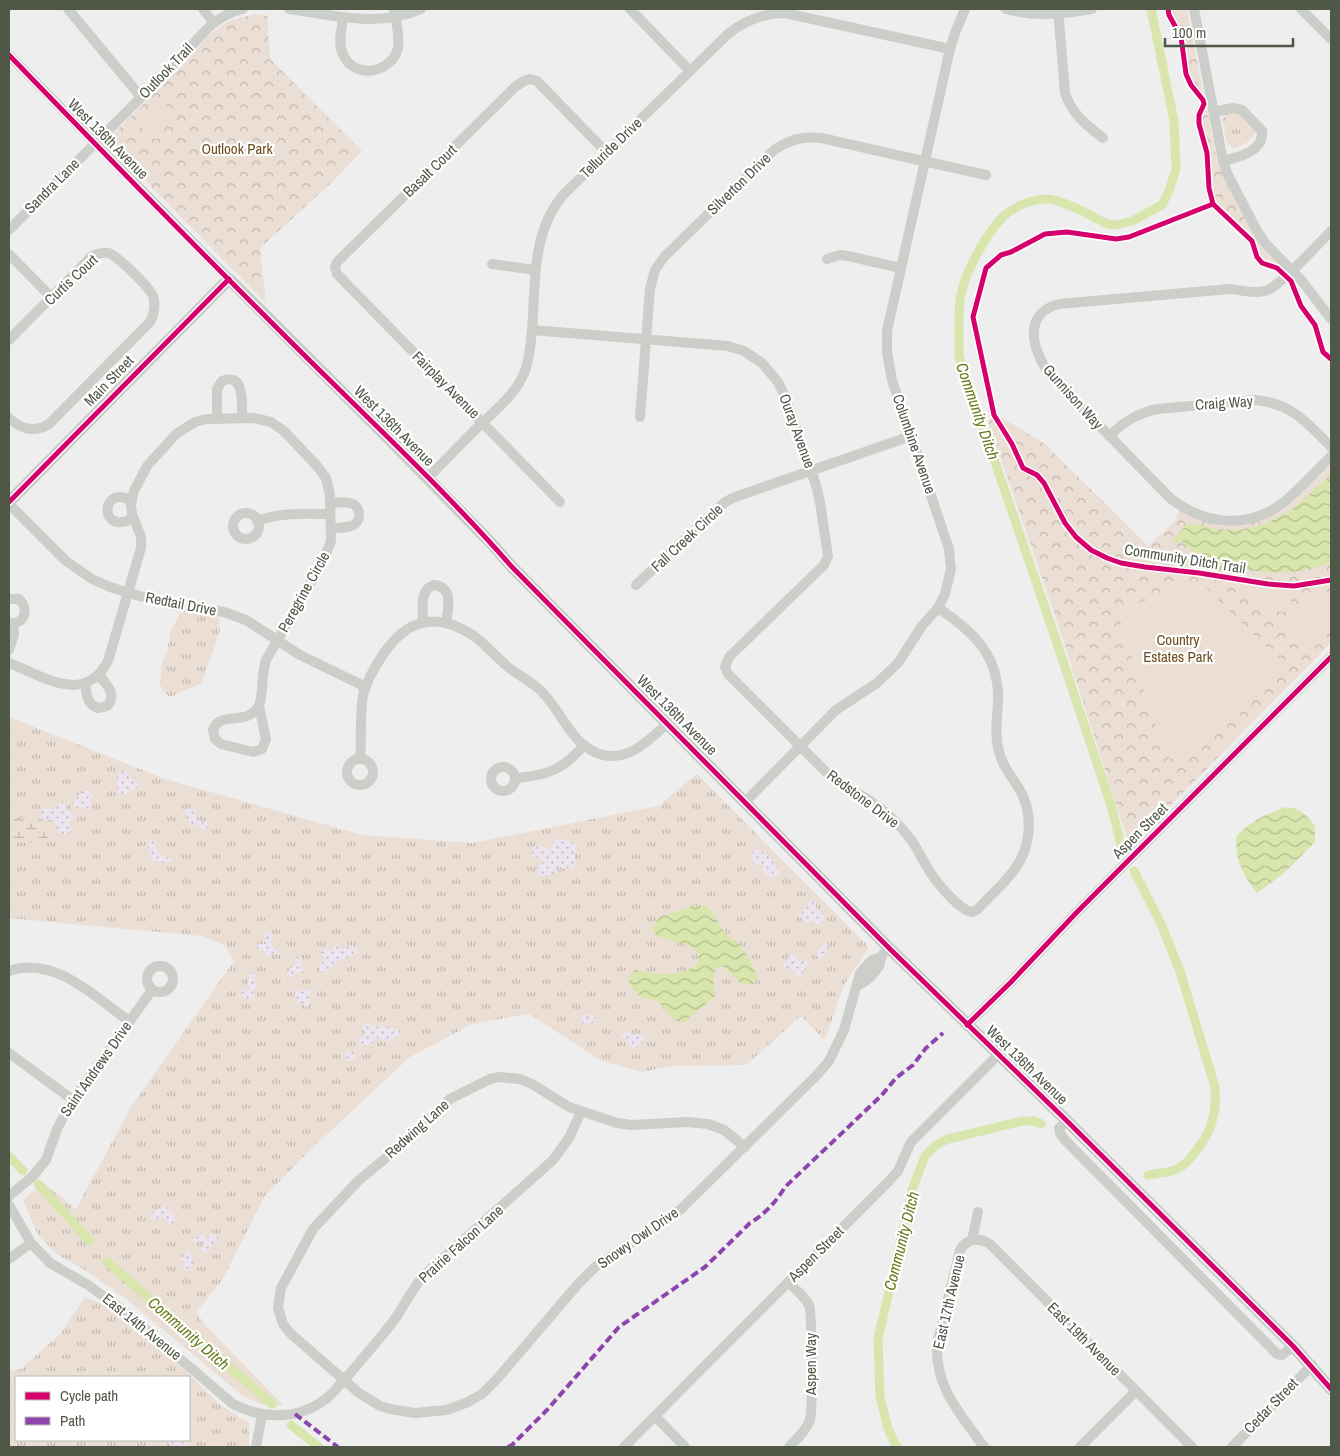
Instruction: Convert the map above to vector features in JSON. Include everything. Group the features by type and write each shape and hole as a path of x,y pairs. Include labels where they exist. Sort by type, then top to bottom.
{"main road":[{"name":"West 136th Avenue","path":"229,279 428,478 512,566 745,802 885,953 967,1025 1067,1121 1312,1365 1331,1388"},
{"name":"Main Street","path":"9,503 229,279"}],"street":[{"path":"68,9 141,97"},
{"path":"203,9 213,22"},
{"name":"Outlook Trail","path":"94,143 213,22 227,14 243,9"},
{"path":"290,9 373,20 395,13 421,9"},
{"path":"630,9 690,70"},
{"name":"Columbine Avenue","path":"745,802 836,710 877,683 898,663 922,626 938,608 949,584 951,569 949,549 892,380 887,352 887,331 950,49 965,9"},
{"path":"1006,9 1034,14 1092,9"},
{"path":"1194,9 1227,173 1257,231 1266,244 1302,280 1331,319"},
{"path":"1301,9 1331,39"},
{"path":"1058,11 1065,93 1069,104 1078,117 1103,138"},
{"path":"343,17 340,44 343,55 352,66 369,71 383,68 396,54 398,42 395,13"},
{"name":"Telluride Drive","path":"428,478 512,393 520,382 528,362 532,330 535,270 540,239 551,211 564,194 690,70 738,26 757,17 776,13 794,14 950,49"},
{"name":"West 136th Avenue","path":"9,55 229,279"},
{"path":"530,68 530,79 537,81 607,152"},
{"name":"Basalt Court","path":"330,268 516,87 524,80 530,79"},
{"path":"1214,112 1233,108 1242,110 1262,131 1261,141 1251,151 1223,160"},
{"name":"Silverton Drive","path":"640,417 652,280 655,270 664,257 773,150 782,144 800,138 821,138 986,175"},
{"name":"Sandra Lane","path":"9,230 94,143"},
{"name":"Gunnison Way","path":"1331,231 1273,288 1265,291 1230,289 1059,304 1039,310 1033,331 1038,353 1050,375 1170,498 1191,513 1220,521 1248,519 1273,509 1285,501 1331,456"},
{"name":"Curtis Court","path":"9,340 92,256 105,252 115,256 149,289 153,297 154,312 149,323 49,424 39,428 23,428 17,426 9,418"},
{"path":"9,254 51,297"},
{"path":"827,259 840,255 900,268"},
{"path":"492,264 535,270"},
{"name":"Fairplay Avenue","path":"330,268 560,502"},
{"name":"Ouray Avenue","path":"532,330 728,346 744,352 762,363 784,394 811,470 820,502 828,556 824,565 729,657 725,667 728,674 745,690"},
{"path":"217,419 217,389 222,381 231,379 236,381 241,388 242,418"},
{"name":"Craig Way","path":"1109,436 1125,422 1146,411 1158,408 1256,400 1269,401 1292,410 1331,447"},
{"name":"Peregrine Circle","path":"98,675 108,661 141,548 141,537 133,519 132,500 140,478 147,466 176,434 196,422 207,419 242,418 264,420 275,424 284,431 324,473 329,487 331,528 328,551 277,640 262,671 262,694 259,706 266,740 262,749 253,752 221,744 215,739 213,730 217,722 222,719 243,718 254,712 259,706"},
{"name":"Fall Creek Circle","path":"636,585 725,502 911,436"},
{"path":"132,500 121,497 113,499 107,506 107,511 109,516 116,522 133,519"},
{"path":"330,503 348,502 353,504 359,511 358,521 350,527 331,528"},
{"name":"Redtail Drive","path":"9,503 59,554 83,574 110,587 129,593 176,606 224,612 246,620 300,655 366,687"},
{"path":"257,521 274,515 296,513 330,514"},
{"path":"423,622 423,594 429,586 434,585 444,588 447,592 448,612 446,623"},
{"path":"9,599 19,599 26,612 22,620 11,623 14,635 9,650"},
{"name":"Redstone Drive","path":"745,690 840,784 872,802 891,817 912,841 929,871 939,884 963,909 972,912 978,909 1007,879 1018,864 1027,844 1029,830 1028,815 1024,798 1005,767 1000,754 996,732 997,685 991,663 982,645 972,633 960,622 938,608"},
{"path":"360,759 363,699 370,676 392,641 406,630 423,622 446,623 475,637 510,668 535,686 550,702 578,742 604,755 623,755 635,751 668,724"},
{"name":"Aspen Street","path":"967,1025 1331,657"},
{"path":"9,663 63,685 73,686 85,683 98,675 111,693 110,703 107,706 98,708 91,705 85,683"},
{"path":"515,778 542,776 552,772 576,755 583,746"},
{"name":"Snowy Owl Drive","path":"344,1380 367,1399 380,1406 400,1412 428,1413 447,1410 482,1394 595,1267 669,1219 816,1076 829,1061 847,1032 853,996 858,986 860,973 872,960 885,953"},
{"path":"9,971 17,968 34,968 48,969 62,974 129,1021"},
{"name":"Saint Andrews Drive","path":"9,1196 32,1178 46,1160 61,1119 152,990"},
{"path":"9,1053 73,1100"},
{"name":"Aspen Street","path":"624,1447 889,1181 898,1171 911,1142 998,1055"},
{"name":"Redwing Lane","path":"344,1380 290,1333 283,1324 278,1308 282,1288 308,1238 319,1223 358,1181 456,1095 490,1079 506,1077 520,1079 532,1084 569,1107 617,1123 632,1125 687,1122 708,1124 724,1130 745,1147"},
{"name":"Prairie Falcon Lane","path":"344,1380 388,1329 424,1275 561,1151 570,1138 581,1112"},
{"name":"East 14th Avenue","path":"9,1205 31,1243 50,1263 88,1285 124,1311 234,1404 262,1415 287,1415 306,1410 326,1398 344,1380"},
{"path":"972,1240 978,1212"},
{"name":"East 19th Avenue","path":"972,1240 984,1240 990,1244 1192,1447"},
{"name":"East 17th Avenue","path":"972,1240 962,1246 960,1250 937,1344 936,1356 940,1376 950,1398 984,1447"},
{"path":"9,1259 31,1243"},
{"name":"Aspen Way","path":"788,1282 801,1294 810,1308 811,1355 810,1421 803,1433 789,1447"},
{"name":"Cedar Street","path":"1232,1447 1312,1365"},
{"path":"1080,1447 1136,1391"},
{"path":"256,1447 262,1415"},
{"path":"655,1416 685,1447"}],"green space":[{"path":"1168,9 1187,9 1204,96 1200,96 1189,81 1183,45"},
{"name":"Outlook Park","path":"255,14 268,16 270,59 362,151 331,183 260,248 266,303 111,146 110,142 111,136 183,65 210,34 229,21"},
{"path":"162,103 176,115 156,140 142,128"},
{"path":"1206,103 1217,160 1223,176 1279,263 1278,265 1262,260 1247,233 1215,204 1207,153 1199,124 1201,111"},
{"path":"1237,111 1256,131 1246,143 1232,148 1231,145 1227,145 1222,118 1225,117 1225,113"},
{"name":"Country Estates Park","path":"999,416 1045,444 1148,546 1173,523 1180,510 1192,517 1219,525 1232,525 1260,519 1331,462 1331,643 1147,829 1131,851 1060,630 988,421"},
{"path":"1200,582 1281,661 1282,671 1197,753 1182,759 1174,759 1166,756 1117,612 1171,590"},
{"path":"1251,584 1292,588 1290,612 1250,610"},
{"path":"1323,590 1331,593 1331,621 1308,643 1300,644 1286,627"},
{"path":"186,612 219,618 220,630 202,683 170,697 160,685 162,662 167,653 170,633 180,613"},
{"path":"9,717 165,779 362,835 473,843 658,806 697,774 869,947 844,985 825,1040 801,1016 746,1065 672,1066 641,1072 600,1060 529,1014 472,1024 410,1057 308,1152 265,1196 222,1280 197,1311 202,1322 283,1405 263,1405 244,1397 126,1299 87,1271 57,1254 38,1235 23,1200 44,1183 76,1209 131,1107 234,961 224,945 202,936 9,918"},
{"path":"9,817 42,819 49,841 43,843 9,842"},
{"path":"85,1297 103,1304 187,1372 219,1404 249,1423 249,1447 9,1447 9,1371 21,1369 60,1334"}],"sand":[{"path":"124,771 134,781 139,783 140,786 134,790 129,790 128,793 123,795 118,792 116,779 119,772"},
{"path":"83,790 90,791 94,796 89,800 92,807 89,809 76,808 72,803"},
{"path":"63,802 69,807 67,811 71,812 75,817 68,823 72,826 70,832 65,834 58,833 53,820 44,820 41,812 44,808 54,810 59,803"},
{"path":"188,808 195,810 197,820 207,822 208,828 204,830 198,825 189,824 184,811"},
{"path":"559,838 577,844 574,855 576,865 568,870 560,867 554,874 543,876 538,873 537,867 544,861 532,856 532,849 535,846 542,846 550,850 555,840"},
{"path":"149,841 155,841 156,849 162,856 171,858 171,861 161,863 152,859 147,846"},
{"path":"754,850 767,854 780,875 772,878 767,876 763,870 764,865 756,863 752,859 751,856"},
{"path":"815,900 817,910 823,914 825,920 821,924 811,921 806,923 798,914 805,909 808,901"},
{"path":"266,931 272,933 273,941 271,946 278,951 276,954 267,956 263,950 255,946 267,944 264,933"},
{"path":"826,943 829,948 819,961 816,955 818,950"},
{"path":"337,944 343,950 346,945 353,946 357,949 357,952 353,956 337,962 327,971 320,971 320,963 327,959 321,955 321,952 325,949 333,951"},
{"path":"790,954 795,955 799,961 807,961 808,965 801,977 797,977 793,970 785,969 783,965 788,960"},
{"path":"299,956 302,960 300,966 304,971 303,973 294,974 289,980 288,972 296,965 296,958"},
{"path":"253,972 257,975 254,981 256,987 253,991 255,998 251,1000 243,997 240,992 241,989 248,990 248,978"},
{"path":"305,989 311,991 309,996 310,1003 306,1007 294,995 297,991"},
{"path":"589,1014 594,1017 596,1022 583,1024 580,1018"},
{"path":"364,1023 369,1023 375,1027 398,1029 400,1034 389,1042 376,1037 374,1042 366,1046 360,1043 360,1038 366,1033 362,1028"},
{"path":"627,1031 634,1035 642,1034 644,1036 644,1041 636,1049 631,1047 629,1042 622,1038 621,1035"},
{"path":"348,1051 352,1051 355,1056 354,1060 348,1061 345,1058 345,1054"},
{"path":"163,1205 168,1208 176,1220 173,1224 169,1224 164,1217 150,1219 150,1213 155,1212"},
{"path":"203,1233 206,1239 212,1234 218,1237 217,1241 211,1245 210,1250 204,1254 202,1250 204,1243 198,1241 195,1243 192,1240"},
{"path":"186,1251 189,1251 194,1263 187,1272 184,1268 185,1263 180,1260"},
{"path":"168,1441 188,1442 192,1447 171,1447"}],"water":[{"path":"1331,475 1331,562 1310,569 1273,573 1240,567 1227,572 1167,561 1170,555 1193,559 1202,556 1188,548 1181,540 1175,544 1172,541 1186,525 1195,524 1214,529 1239,530 1264,524 1290,511"},
{"path":"1284,807 1299,810 1308,818 1315,826 1315,842 1283,874 1257,893 1241,867 1237,854 1236,837 1252,823"},
{"path":"694,906 707,906 710,909 724,932 737,941 758,978 753,984 743,985 723,966 715,969 713,976 715,996 685,1022 677,1021 671,1017 659,1002 641,997 629,985 629,977 635,970 660,974 683,972 698,963 698,954 692,947 657,936 652,929 659,917"}],"waterway":[{"name":"Community Ditch","path":"1123,852 1110,802 959,357 959,313 962,289 975,258 999,221 1015,208 1041,199 1053,200 1077,209 1107,224 1116,225 1132,221 1162,205 1176,169 1174,121 1151,9"},
{"name":"Community Ditch","path":"1134,871 1161,924 1180,971 1215,1087 1215,1107 1212,1124 1199,1147 1187,1162 1178,1169 1148,1175"},
{"name":"Community Ditch","path":"897,1447 888,1429 880,1396 878,1339 912,1190 925,1156 936,1145 948,1139 1023,1121 1034,1121 1041,1124"},
{"path":"9,1156 23,1171"},
{"name":"Community Ditch","path":"38,1184 90,1241"},
{"name":"Community Ditch","path":"107,1262 272,1404"},
{"name":"Community Ditch","path":"291,1425 319,1447"}],"marked path":[{"path":"508,1447 547,1410 619,1327 705,1267 750,1223 761,1216 778,1198 785,1187 881,1096 896,1078 913,1065 926,1048 943,1033"},
{"path":"295,1414 338,1447"}],"cycle path":[{"path":"1168,9 1169,15 1181,37 1186,74 1204,104 1199,115 1199,124 1207,153 1209,188 1213,204 1252,241 1257,257 1262,263 1277,268 1291,281 1301,306 1315,325 1323,352 1331,359"},
{"path":"9,55 233,284 453,502 512,567 889,948 1067,1121 1293,1346 1331,1389"},
{"name":"Community Ditch Trail","path":"1213,204 1129,237 1116,239 1067,232 1045,234 1011,252 1001,255 986,268 973,317 994,415 1012,444 1023,468 1037,475 1044,483 1065,523 1076,537 1091,550 1107,558 1121,563 1145,567 1268,584 1294,586 1331,580"},
{"path":"9,502 229,279"},
{"path":"967,1025 1331,657"}]}
